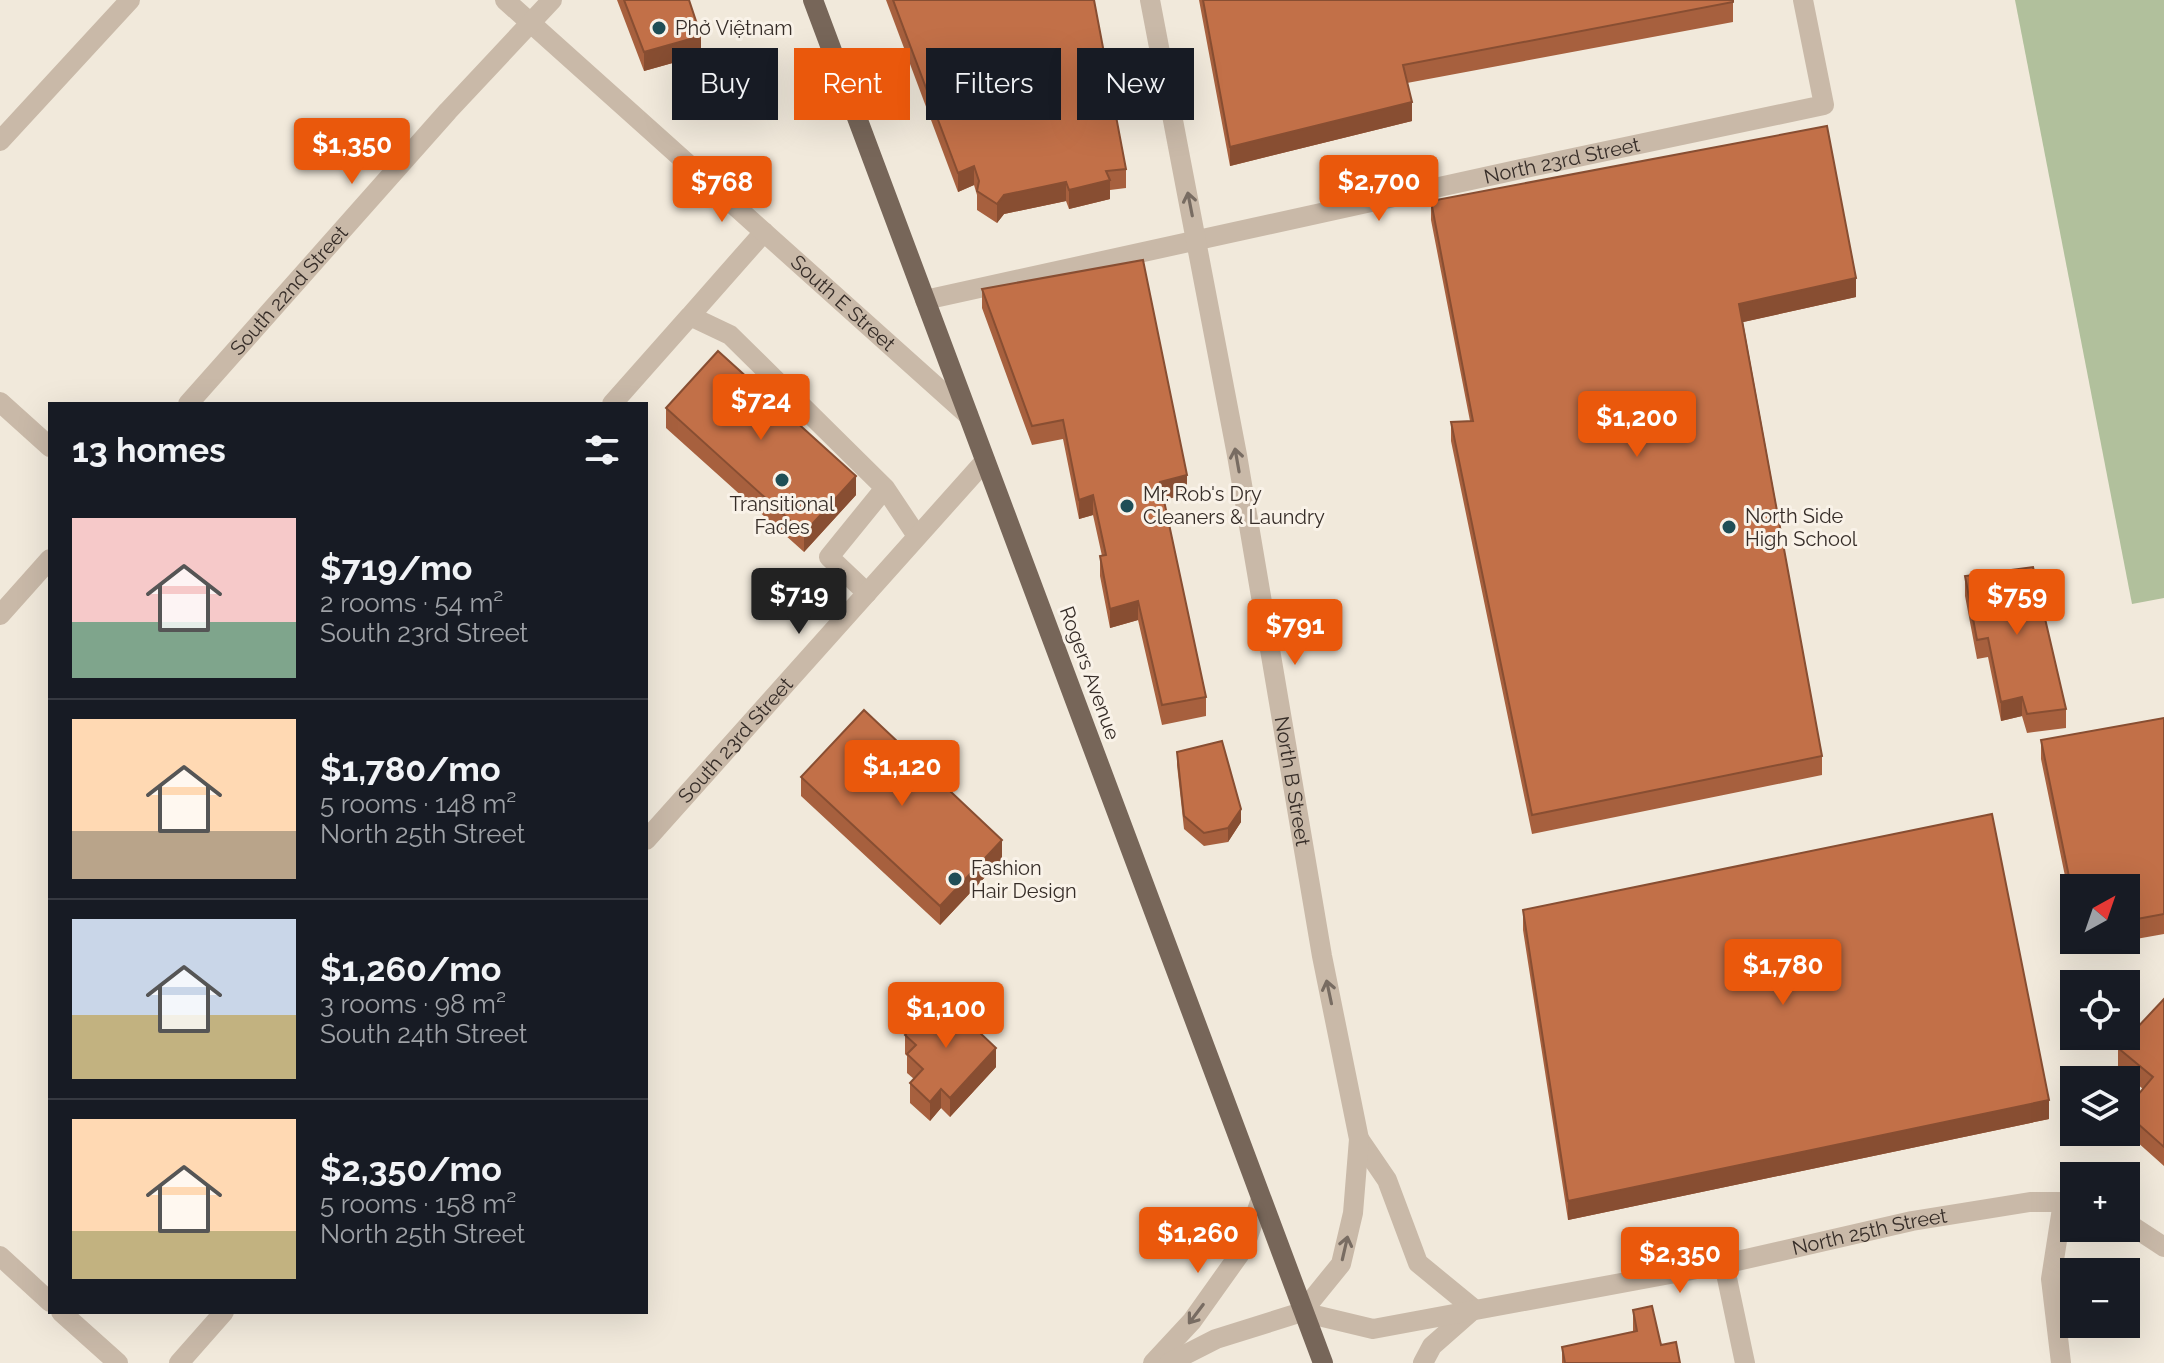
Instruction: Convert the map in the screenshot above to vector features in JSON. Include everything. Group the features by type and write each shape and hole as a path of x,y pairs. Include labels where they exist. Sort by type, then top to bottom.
{"main road":[{"name":"Rogers Avenue","path":"813,0 1323,1363"}],"street":[{"path":"0,141 130,0"},
{"name":"South E Street","path":"505,0 968,415"},
{"name":"South 22nd Street","path":"190,402 448,111 552,0"},
{"name":"North B Street","path":"1150,0 1237,455 1322,956 1359,1139 1353,1213 1341,1264 1302,1312"},
{"name":"North 23rd Street","path":"925,300 1824,105 1803,0"},
{"path":"614,402 764,232"},
{"path":"690,316 730,335 885,488 917,536"},
{"path":"0,402 48,445"},
{"name":"South 23rd Street","path":"648,838 985,461"},
{"path":"867,593 829,557 885,488"},
{"path":"0,615 48,561"},
{"path":"1359,1139 1387,1180 1418,1263 1474,1309 1432,1346 1423,1363"},
{"path":"1153,1363 1192,1321 1244,1248 1261,1199"},
{"name":"North 25th Street","path":"1302,1312 1373,1329 1724,1264 1912,1221 2030,1202 2060,1204"},
{"path":"2140,1231 2164,1247"},
{"path":"2060,1239 2051,1279 2061,1363"},
{"path":"0,1256 48,1300"},
{"path":"1724,1264 1745,1363"},
{"path":"1169,1363 1216,1339 1302,1312"},
{"path":"63,1314 118,1363"},
{"path":"179,1363 222,1314"}],"green space":[{"path":"2015,0 2164,0 2164,598 2132,604"}],"building":[{"name":"Phở Việtnam","path":"624,0 689,0 701,36 644,52"},
{"path":"893,0 1094,0 1103,48 1077,48 1077,120 1117,120 1126,169 1106,171 1110,180 1069,190 1066,182 1004,195 997,204 977,191 979,181 974,166 958,173 938,120 1061,120 1061,48 926,48 926,88"},
{"path":"1203,0 1733,2 1403,65 1412,102 1230,147"},
{"path":"1827,126 1856,278 1739,304 1822,756 1532,815 1451,422 1473,421 1431,201"},
{"path":"1143,260 1187,475 1160,482 1206,697 1162,705 1138,601 1110,609 1100,556 1106,555 1093,495 1079,500 1063,420 1032,426 982,289"},
{"path":"718,351 856,476 804,533 666,408"},
{"path":"2033,567 2066,709 2027,714 2022,697 2001,702 1988,638 1977,640 1965,576"},
{"path":"864,710 1002,840 940,906 801,777"},
{"path":"2164,718 2164,914 2140,918 2140,874 2068,874 2041,740"},
{"path":"1222,741 1241,809 1228,828 1204,833 1184,816 1177,752"},
{"path":"1992,814 2049,1100 1568,1201 1523,910"},
{"path":"941,996 996,1048 950,1098 941,1089 930,1102 910,1083 923,1069 907,1054 916,1045 905,1035"},
{"path":"2164,999 2164,1147 2140,1126 2140,1092 2153,1077 2120,1050 2140,1050 2140,1025"},
{"path":"1652,1306 1661,1345 1676,1342 1680,1363 1565,1363 1562,1347 1637,1331 1633,1310"}],"place":[{"name":"Phở Việtnam","path":"659,28"},
{"name":"Transitional Fades","path":"782,480"},
{"name":"Mr. Rob's Dry Cleaners & Laundry","path":"1127,506"},
{"name":"North Side High School","path":"1729,527"},
{"name":"Fashion Hair Design","path":"955,879"}]}
